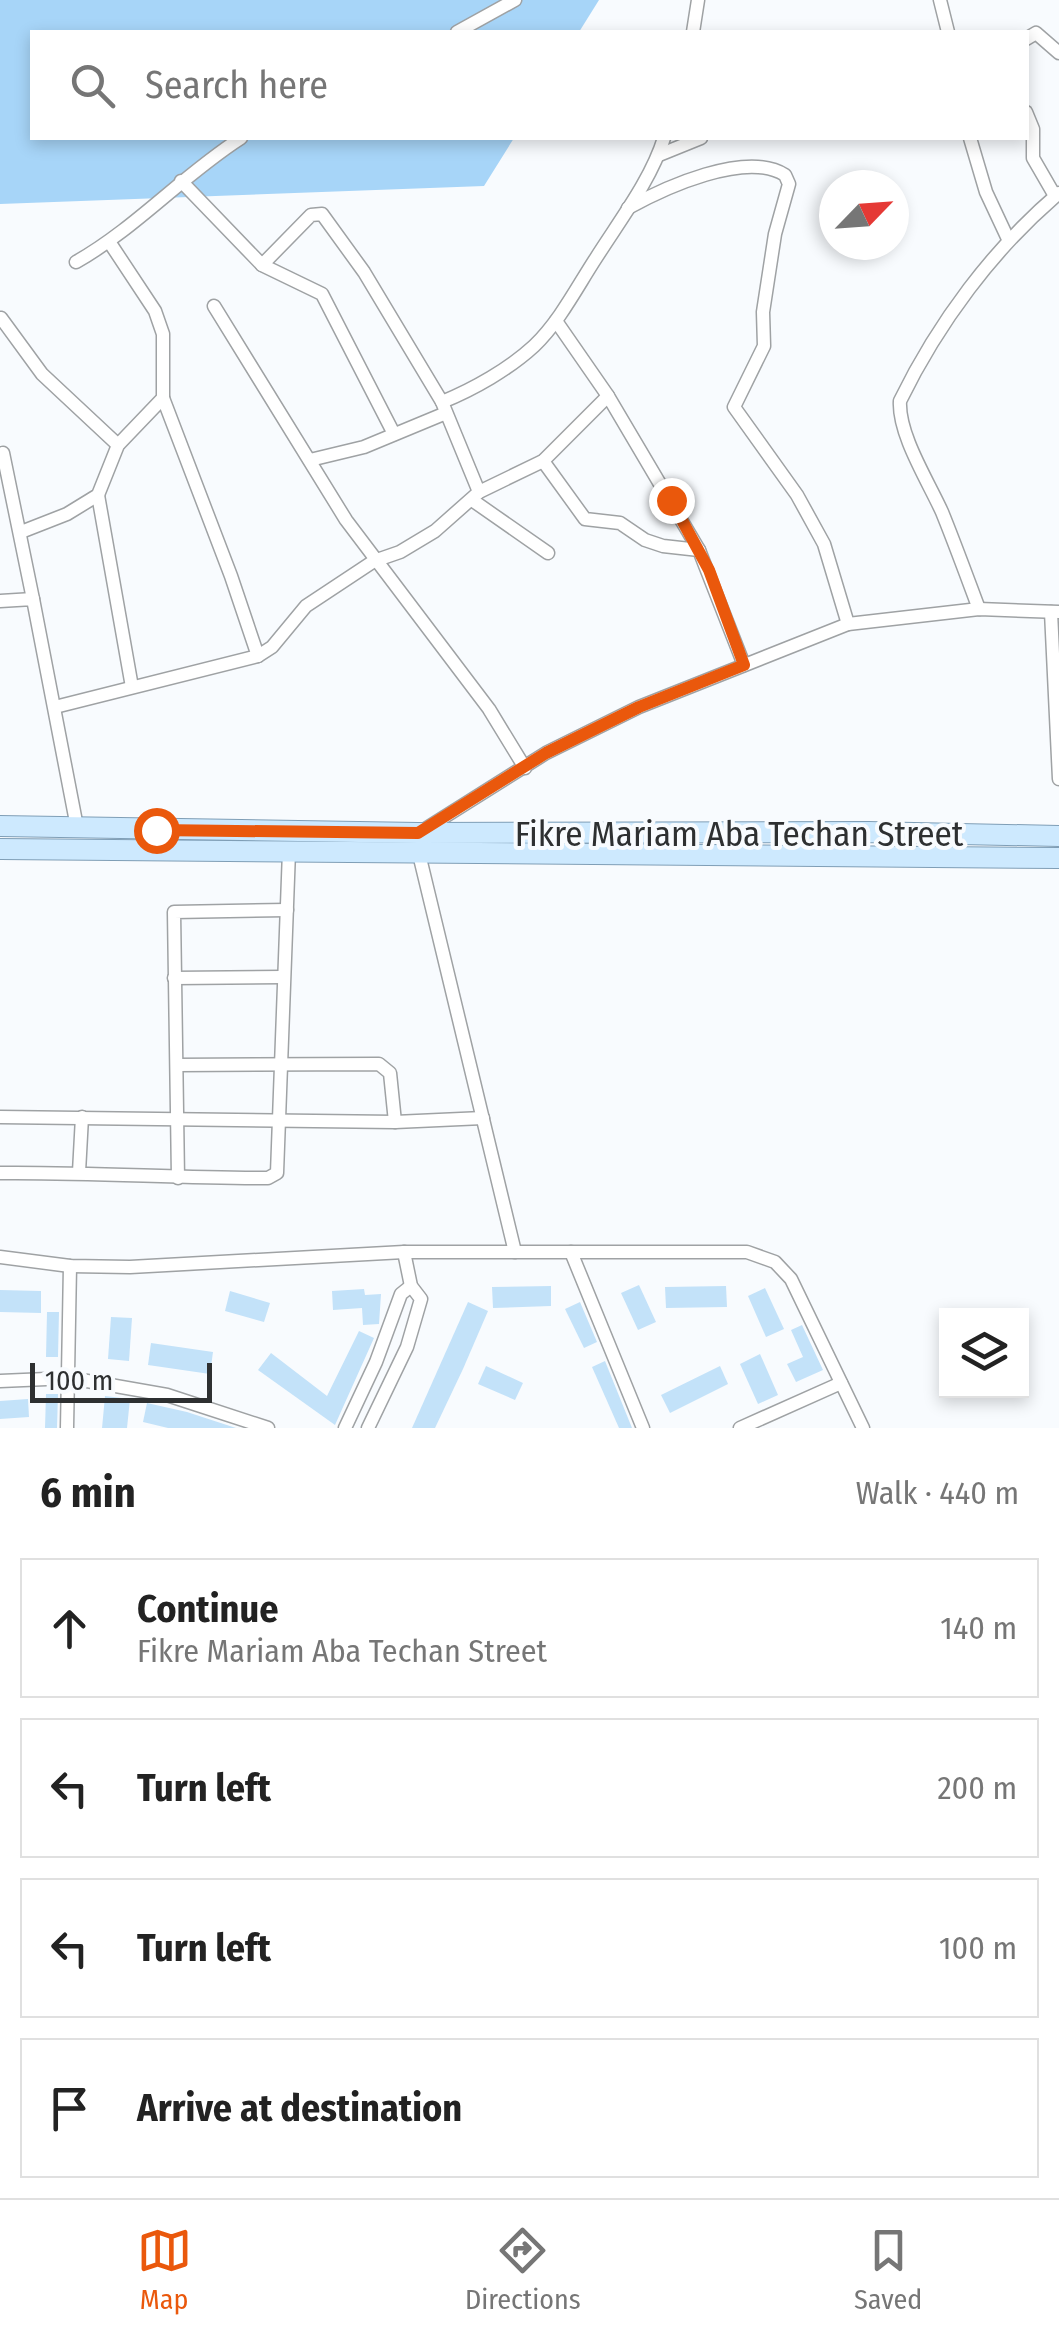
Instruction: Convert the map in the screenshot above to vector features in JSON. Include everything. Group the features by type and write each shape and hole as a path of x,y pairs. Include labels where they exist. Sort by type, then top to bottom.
{"main road":[{"name":"Fikre Mariam Aba Techan Street","path":"0,826 419,844 1059,858"},
{"name":"Fikre Mariam Aba Techan Street","path":"0,849 289,851 772,832 1059,836"}],"street":[{"path":"461,30 515,0"},
{"path":"940,0 948,30"},
{"path":"694,30 701,2"},
{"path":"1029,36 1040,35 1059,53"},
{"path":"979,609 944,516 904,429 900,401 958,306 1008,239 1057,195 1034,158 1029,119"},
{"path":"76,262 110,243 181,180 238,140"},
{"path":"310,460 364,448 394,434 444,408 526,352 556,320 659,155 663,140"},
{"path":"659,155 696,140"},
{"path":"971,140 986,192 1008,239"},
{"path":"627,208 683,180 709,172 762,169 778,170 785,175 788,184 775,234 763,312 764,346 734,407 797,495 824,544 848,624"},
{"path":"181,180 262,264 322,294 394,434"},
{"path":"262,264 310,216 322,214 364,272 444,408 476,496 548,553"},
{"path":"110,243 155,312 163,334 166,412 188,461 258,656"},
{"path":"214,306 374,561 488,708 525,768"},
{"path":"1,318 42,374 118,445"},
{"path":"556,320 608,396 700,550 744,665"},
{"path":"55,708 258,656 272,647 306,606 374,561 400,552 434,530 476,496 543,461 608,396"},
{"path":"132,687 98,495 118,445 164,398"},
{"path":"3,453 77,827"},
{"path":"543,461 585,519 620,523 645,540 663,546 700,550"},
{"path":"20,532 67,514 98,495"},
{"path":"0,600 33,599"},
{"path":"516,1252 419,844 546,753 639,707 848,624 979,609 1055,612 1059,779"},
{"path":"0,1173 80,1172 178,1178 277,1173 289,851"},
{"path":"178,1178 174,912 287,910"},
{"path":"174,978 282,978"},
{"path":"177,1065 378,1064 390,1073 394,1122"},
{"path":"0,1117 394,1122 483,1118"},
{"path":"80,1172 82,1117"},
{"path":"368,1428 407,1347 420,1299 412,1286 404,1252"},
{"path":"0,1257 70,1266 251,1263 404,1252 747,1252 775,1262 791,1280 863,1428"},
{"path":"571,1252 643,1428"},
{"path":"67,1428 70,1266"},
{"path":"346,1428 376,1362 400,1294 412,1286"},
{"path":"0,1381 70,1378 167,1395 268,1428"},
{"path":"740,1428 841,1383"}],"shaded area":[{"path":"0,0 599,0 580,30 30,30 30,140 513,140 484,186 0,204"}],"building":[{"path":"639,1285 656,1322 638,1330 621,1293"},
{"path":"551,1286 551,1306 493,1308 492,1287"},
{"path":"726,1286 727,1307 666,1308 665,1287"},
{"path":"765,1288 784,1329 766,1337 748,1296"},
{"path":"364,1289 365,1295 381,1294 379,1324 363,1325 362,1308 333,1310 332,1291"},
{"path":"0,1290 41,1291 41,1313 0,1312"},
{"path":"230,1291 270,1303 264,1322 225,1311"},
{"path":"468,1302 488,1311 463,1369 435,1428 412,1428"},
{"path":"580,1302 597,1342 584,1348 565,1309"},
{"path":"47,1312 59,1312 58,1357 46,1357"},
{"path":"111,1317 132,1318 129,1361 108,1359"},
{"path":"802,1325 823,1370 796,1382 787,1364 803,1357 791,1330"},
{"path":"359,1331 374,1338 335,1425 258,1370 271,1353 327,1396"},
{"path":"151,1343 213,1352 210,1374 148,1365"},
{"path":"760,1354 778,1395 758,1404 740,1364"},
{"path":"605,1361 632,1428 619,1428 592,1367"},
{"path":"486,1366 523,1383 515,1400 478,1384"},
{"path":"720,1366 728,1384 670,1413 661,1395"},
{"path":"46,1394 58,1394 57,1428 45,1428"},
{"path":"105,1396 130,1399 127,1428 102,1428"},
{"path":"28,1399 29,1417 0,1419 0,1401"},
{"path":"147,1403 236,1428 168,1428 143,1422"}],"route":[{"path":"156,830 418,833 546,753 639,707 744,665 709,570 671,500"}]}
